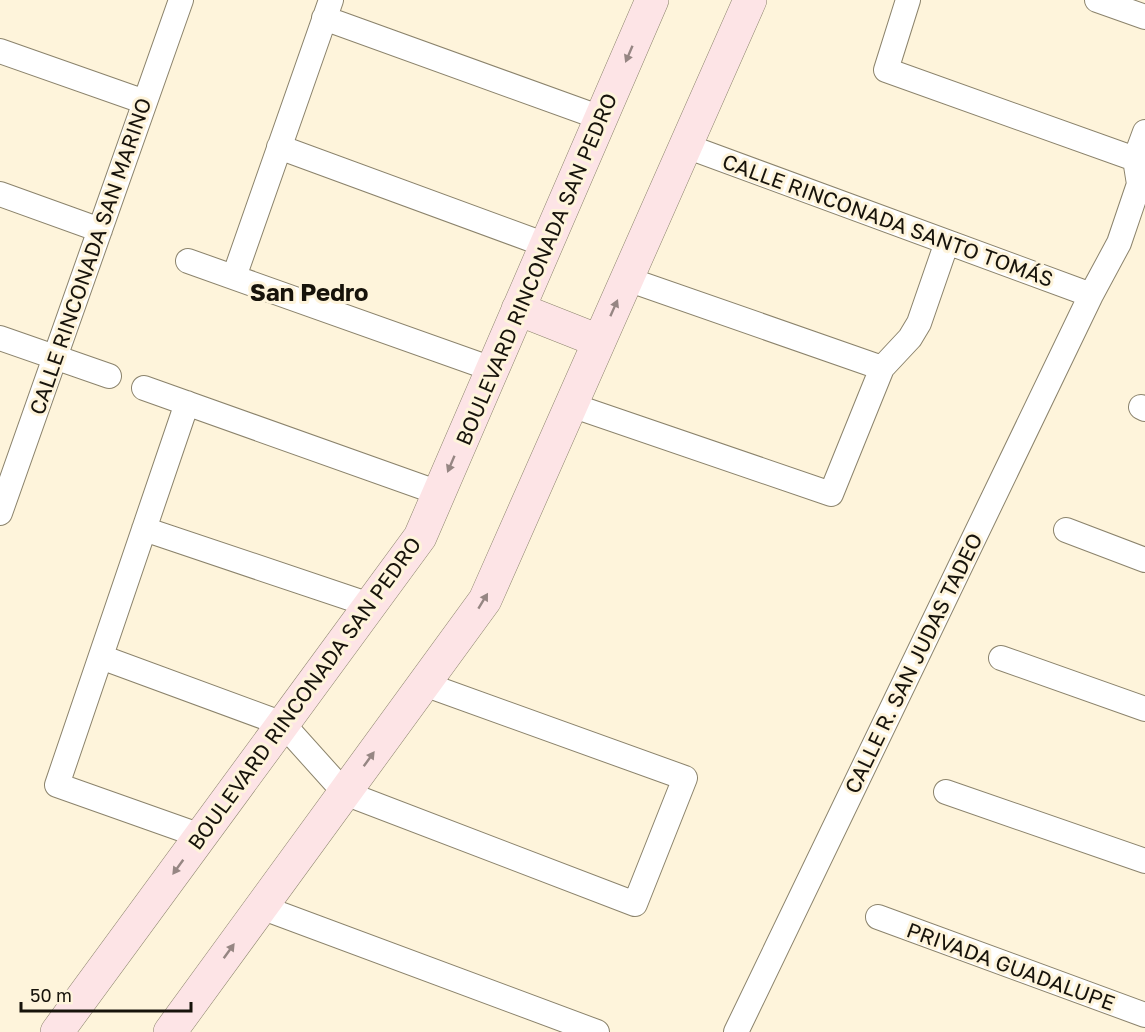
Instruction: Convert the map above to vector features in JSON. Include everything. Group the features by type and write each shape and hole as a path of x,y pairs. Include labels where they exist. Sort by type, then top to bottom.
{"street":[{"name":"CALLE RINCONADA SAN MARINO","path":"0,513 5,483 55,357 181,0"},
{"name":"BOULEVARD RINCONADA SAN PEDRO","path":"57,1032 420,537 652,0"},
{"path":"170,1032 485,600 750,0"},
{"path":"908,0 886,70 1135,159 1145,132"},
{"path":"1097,0 1145,17"},
{"path":"234,277 328,9 601,118"},
{"path":"0,51 145,102"},
{"name":"CALLE RINCONADA SANTO TOMÁS","path":"686,146 1091,295"},
{"path":"279,147 546,245"},
{"name":"CALLE R. SAN JUDAS TADEO","path":"736,1032 1091,295 1119,243 1139,184 1135,159"},
{"path":"0,194 100,230"},
{"path":"571,405 831,494 882,368 910,338 919,323 947,242"},
{"path":"188,261 492,369"},
{"path":"627,279 882,368"},
{"path":"518,309 599,341"},
{"path":"0,338 109,376"},
{"path":"144,388 438,493"},
{"path":"187,403 57,785 201,836"},
{"path":"144,529 370,604"},
{"path":"1066,530 1145,560"},
{"path":"100,657 283,724 345,793 635,904 685,778 424,684"},
{"path":"1001,658 1145,709"},
{"path":"946,792 1145,861"},
{"path":"261,907 597,1032"},
{"name":"PRIVADA GUADALUPE","path":"878,917 1145,1015"}],"district":[{"name":"San Pedro","path":"309,291"}]}
